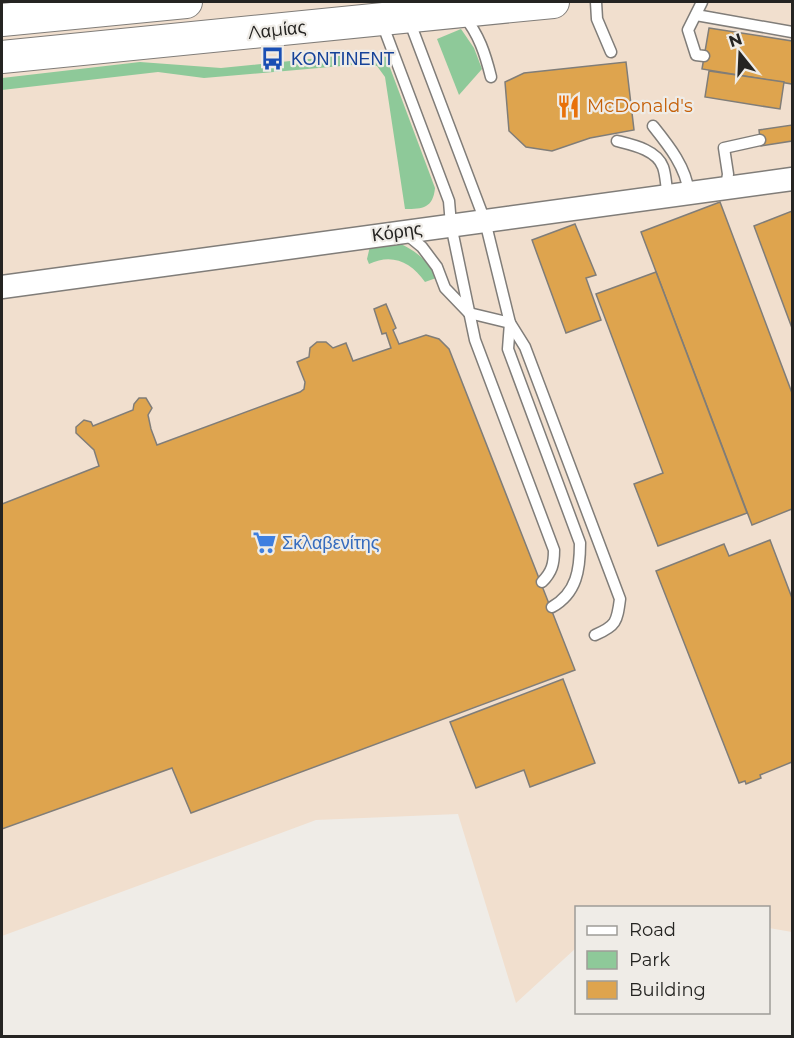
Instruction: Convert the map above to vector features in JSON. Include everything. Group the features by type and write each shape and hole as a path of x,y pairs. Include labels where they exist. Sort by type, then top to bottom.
{"main road":[{"path":"2,20 37,13 186,2"},
{"name":"Λαμίας","path":"2,57 553,2"}],"street":[{"name":"Κόρης","path":"2,286 792,179"}],"lane":[{"path":"596,2 597,19 611,52"},
{"path":"702,2 688,30 696,55 704,56"},
{"path":"460,11 484,48 490,77"},
{"path":"696,15 792,32"},
{"path":"394,18 485,221 510,323 508,349 580,543 579,570 575,582 563,601 552,607"},
{"path":"394,18 448,201 475,340 554,550 554,562 550,573 542,582"},
{"path":"653,126 673,151 687,179 678,195"},
{"path":"726,188 728,174 724,148 760,140"},
{"path":"617,141 643,149 655,156 663,165 678,195"},
{"path":"402,232 422,247 437,267 446,288 469,313 510,323 525,347 620,599 618,616 612,627 595,635"}],"shaded area":[{"path":"2,2 792,2 792,932 770,928 770,906 575,906 575,949 516,1003 458,814 316,820 2,936"}],"green space":[{"path":"461,29 474,48 482,69 459,95 437,39"},
{"path":"358,54 386,57 435,188 432,200 422,208 405,209 385,77 377,66 364,64 204,78 158,72 2,90 2,78 140,62 221,68"},
{"path":"391,240 418,254 439,277 425,282 414,269 400,261 385,259 369,264 367,259 371,242"}],"building":[{"path":"709,28 792,41 792,84 702,69"},
{"name":"McDonald's","path":"626,62 634,130 590,138 552,151 526,147 509,131 505,82 524,73"},
{"path":"709,71 784,82 780,109 705,97"},
{"path":"792,125 792,141 761,146 759,130"},
{"path":"720,202 792,393 792,509 752,525 641,232"},
{"path":"792,211 792,328 754,226"},
{"path":"575,224 596,275 586,278 601,320 566,333 532,240"},
{"path":"656,272 747,513 658,546 634,484 663,473 596,294"},
{"name":"Σκλαβενίτης","path":"386,304 396,328 393,330 399,344 426,335 439,339 449,349 575,670 191,813 172,768 2,829 2,504 99,466 94,450 76,433 76,427 84,420 91,422 93,426 133,410 139,398 146,398 152,408 148,415 157,445 300,392 304,389 305,382 297,362 309,357 310,348 317,342 326,342 333,348 346,343 353,361 391,348 386,333 382,334 374,309"},
{"path":"770,540 792,598 792,762 760,775 761,778 746,784 745,781 739,783 656,571 724,544 729,556"},
{"path":"563,679 595,763 530,787 524,770 476,788 450,722"}],"place":[{"name":"ΚΟΝΤΙΝΕΝΤ","path":"273,59"},
{"name":"McDonald's","path":"569,106"},
{"name":"Σκλαβενίτης","path":"264,543"}]}
